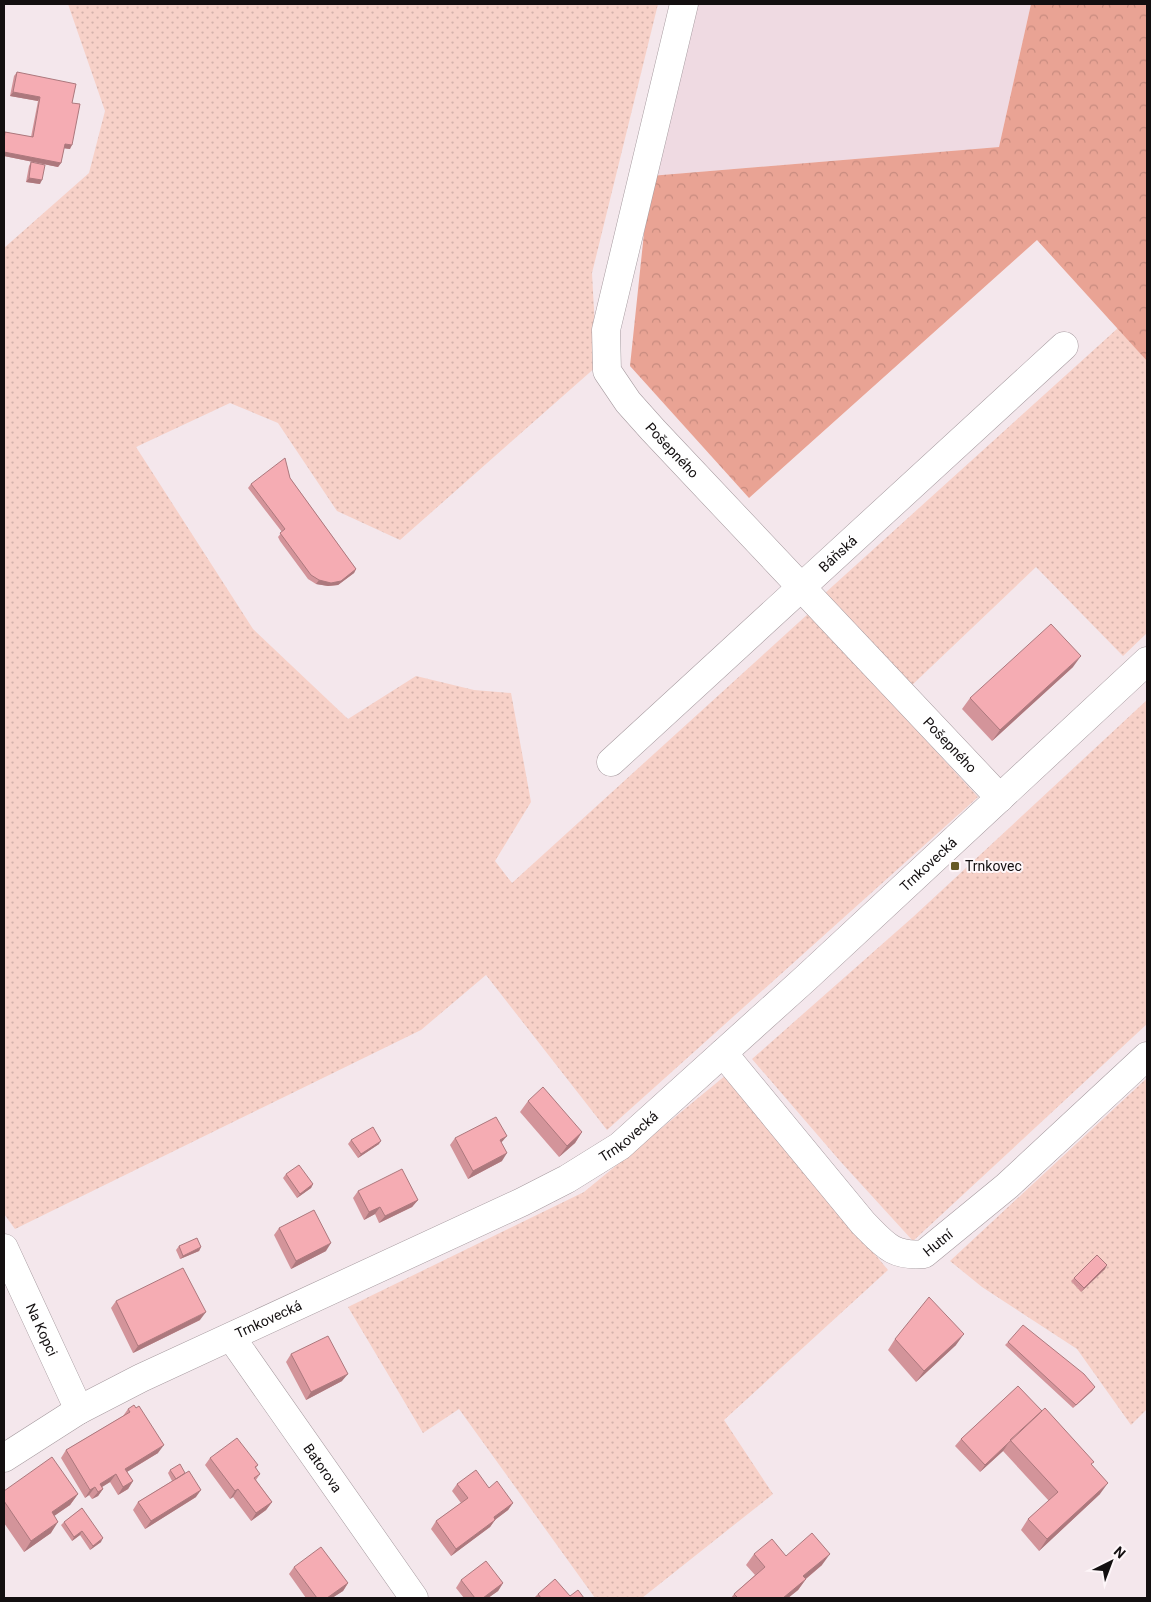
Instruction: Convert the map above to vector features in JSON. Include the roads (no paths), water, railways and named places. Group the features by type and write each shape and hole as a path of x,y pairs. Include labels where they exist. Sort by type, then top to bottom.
{"street":[{"name":"Pošepného","path":"684,4 606,330 607,371 628,402 653,430 1000,798"},
{"name":"Báňská","path":"611,762 1064,346"},
{"name":"Trnkovecká","path":"4,1458 79,1410 141,1378 567,1179 620,1146 1147,661"},
{"name":"Hutní","path":"722,1053 863,1223 889,1248 907,1256 924,1254 1008,1186 1147,1056"},
{"name":"Na Kopci","path":"4,1249 79,1410"},
{"name":"Batorova","path":"231,1337 414,1598"}],"place":[{"name":"Trnkovec","path":"955,866"}]}
